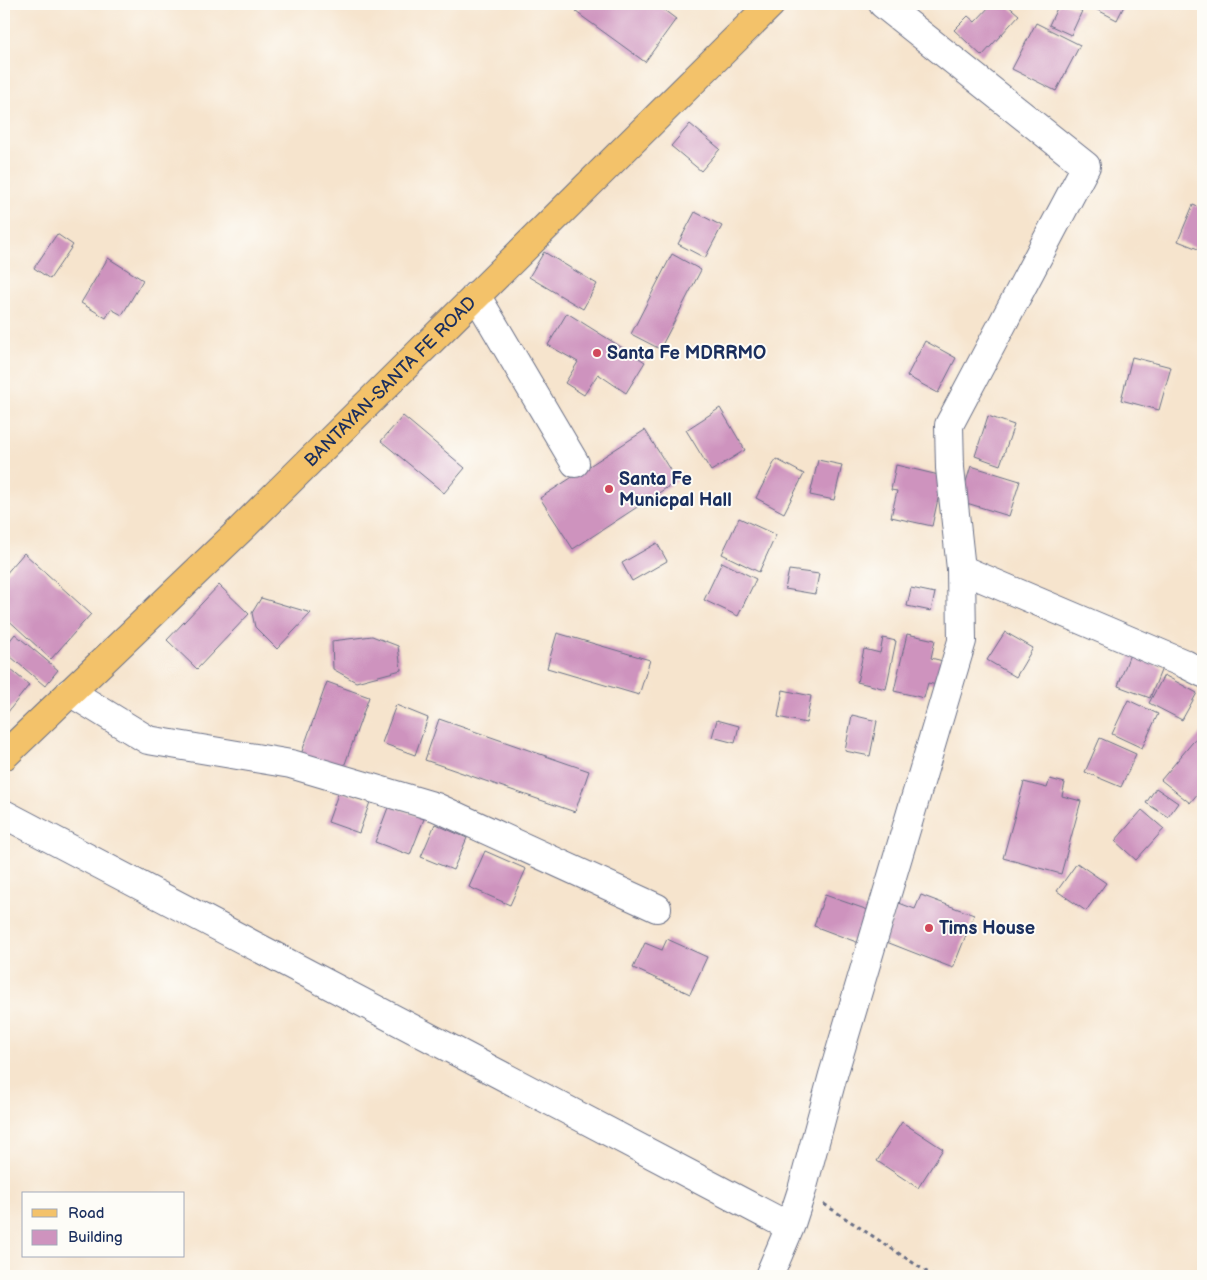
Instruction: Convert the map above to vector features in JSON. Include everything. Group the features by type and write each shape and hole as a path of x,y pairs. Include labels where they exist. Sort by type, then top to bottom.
{"main road":[{"name":"BANTAYAN-SANTA FE ROAD","path":"6,750 70,692 240,530 771,4"}],"street":[{"path":"769,1276 790,1227 802,1190 833,1076 962,641 961,569 950,468 948,425 1086,166 883,4"},
{"path":"476,295 575,464"},
{"path":"961,569 1203,673"},
{"path":"70,692 148,740 291,764 436,807 657,908"},
{"path":"4,814 790,1227"}],"path":[{"path":"802,1190 933,1276"},
{"path":"1198,1214 1203,1212"}],"building":[{"path":"583,4 656,4 676,19 645,62 576,12"},
{"path":"992,4 1006,4 1019,15 982,56 954,30 968,16 975,22"},
{"path":"1059,4 1065,4 1082,11 1071,35 1049,25"},
{"path":"1086,4 1125,4 1117,20"},
{"path":"1036,23 1080,45 1056,91 1012,69"},
{"path":"690,124 720,149 701,171 671,146"},
{"path":"1193,205 1203,209 1203,251 1178,241"},
{"path":"695,212 722,226 705,258 678,244"},
{"path":"57,234 73,245 50,279 34,268"},
{"path":"544,252 597,284 583,309 529,277"},
{"path":"672,254 701,270 660,349 631,334"},
{"path":"108,258 143,280 122,315 111,309 106,318 81,303"},
{"name":"Santa Fe MDRRMO","path":"567,313 645,362 626,393 598,374 584,395 565,383 578,362 548,345"},
{"path":"925,341 956,358 938,393 907,376"},
{"path":"1132,357 1171,367 1159,410 1121,400"},
{"path":"720,408 745,450 711,471 686,430"},
{"path":"403,416 465,468 444,493 381,441"},
{"path":"988,416 1014,425 1000,465 975,456"},
{"name":"Santa Fe Municpal Hall","path":"645,430 677,481 573,549 540,498"},
{"path":"776,459 804,474 784,513 756,498"},
{"path":"818,460 842,465 834,500 810,495"},
{"path":"896,465 943,476 932,526 891,517 897,491 891,490"},
{"path":"971,466 1020,481 1009,516 960,501"},
{"path":"739,518 776,535 759,572 722,554"},
{"path":"657,543 667,561 632,581 622,563"},
{"path":"24,553 91,614 51,659 4,616 4,576"},
{"path":"722,562 756,579 738,616 704,600"},
{"path":"789,570 819,574 815,594 785,589"},
{"path":"219,585 249,614 197,669 167,640"},
{"path":"911,588 935,593 931,611 907,606"},
{"path":"261,598 311,613 277,649 255,627 252,613"},
{"path":"1005,632 1033,648 1016,677 987,660"},
{"path":"557,633 650,660 639,695 547,668"},
{"path":"15,634 58,670 45,686 4,651 4,648"},
{"path":"907,634 935,640 931,658 943,661 937,685 928,683 924,698 894,691"},
{"path":"372,636 398,646 401,670 356,682 333,669 332,641"},
{"path":"883,638 896,641 886,689 857,682 864,649 880,653"},
{"path":"1130,654 1162,668 1150,698 1118,686"},
{"path":"4,664 29,685 4,717"},
{"path":"1164,675 1197,693 1182,720 1149,703"},
{"path":"327,682 369,697 341,775 299,760"},
{"path":"783,690 811,696 806,723 778,717"},
{"path":"1128,700 1158,714 1142,748 1112,734"},
{"path":"396,705 428,718 415,755 382,743"},
{"path":"852,715 877,721 870,756 845,751"},
{"path":"439,719 589,771 575,812 425,760"},
{"path":"717,720 739,726 735,743 712,737"},
{"path":"1203,730 1203,787 1190,803 1161,780"},
{"path":"1100,738 1136,754 1121,787 1085,772"},
{"path":"1050,779 1065,783 1062,796 1081,801 1061,874 1003,858 1024,782 1047,788"},
{"path":"1156,788 1178,803 1168,817 1146,803"},
{"path":"339,791 370,802 359,833 328,822"},
{"path":"389,805 424,819 410,855 375,842"},
{"path":"1142,810 1164,829 1136,860 1115,841"},
{"path":"435,824 467,838 453,870 421,857"},
{"path":"485,851 526,869 510,905 469,887"},
{"path":"1077,863 1106,883 1086,911 1057,891"},
{"path":"825,895 871,911 859,943 814,926"},
{"name":"Tims House","path":"921,895 974,915 953,968 884,941 899,903 915,909"},
{"path":"667,939 707,957 690,994 633,968 645,943 662,950"},
{"path":"902,1122 943,1149 918,1188 877,1161"}],"place":[{"name":"Santa Fe MDRRMO","path":"597,353"},
{"name":"Santa Fe Municpal Hall","path":"609,489"},
{"name":"Tims House","path":"929,928"}]}
